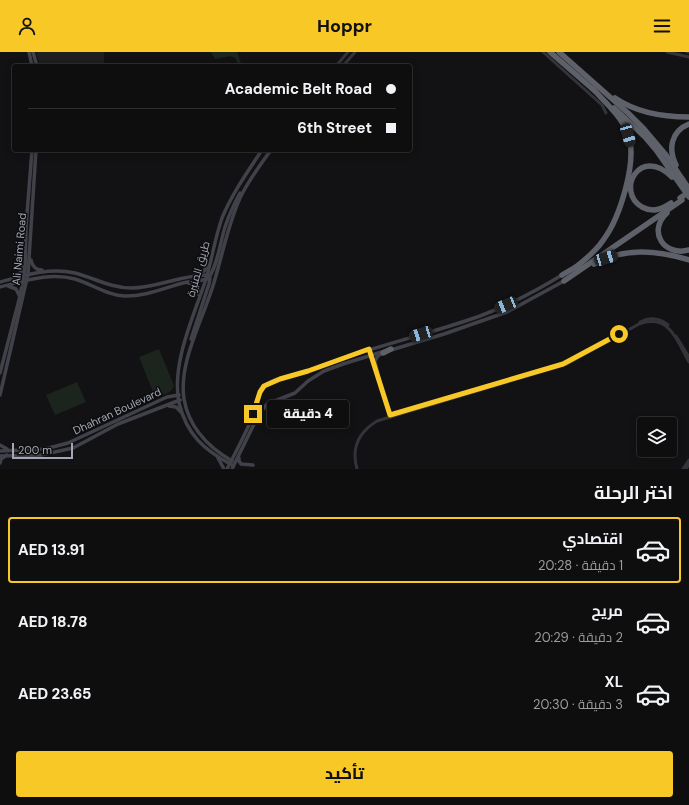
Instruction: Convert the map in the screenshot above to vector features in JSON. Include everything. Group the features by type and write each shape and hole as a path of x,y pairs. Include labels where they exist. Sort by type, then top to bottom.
{"highway":[{"path":"550,52 645,137 683,185"},
{"path":"559,52 619,101 639,110 660,116 689,117"},
{"path":"589,78 644,129 661,149 683,185 689,196 679,200 658,210 647,209 641,206 633,197 631,190 633,177 640,168 646,166 657,166 667,172 683,185 689,190 679,200 661,220 659,224 659,235 664,246 676,252 689,250"},
{"path":"563,278 597,248 610,230 623,195 631,162 631,144 625,128 620,119 593,89"},
{"path":"683,185 673,159 672,144 677,132 689,124"},
{"path":"576,266 679,200"},
{"path":"563,278 679,200"},
{"path":"563,278 598,262 622,254 637,252 660,253 689,260"},
{"path":"383,353 392,349"}],"main road":[{"path":"28,52 31,64"},
{"path":"33,52 36,64"},
{"name":"Ali Naimi Road","path":"0,373 24,276 32,152"},
{"name":"Ali Naimi Road","path":"0,395 28,274 36,152"},
{"name":"طريق المنيرة","path":"184,418 179,401 178,371 183,349 208,276 222,218 238,187 261,152"},
{"name":"طريق المنيرة","path":"184,397 185,370 190,350 215,279 225,238 241,197 252,176 270,152"},
{"path":"185,277 208,276 213,272 223,235 232,210 244,187 252,176"},
{"path":"30,253 34,267 39,270 74,272 110,285 126,288 146,287 204,271 212,258"},
{"path":"8,280 21,272 26,258"},
{"path":"0,282 28,274 49,271"},
{"path":"0,287 38,277 56,276 69,278 107,292 124,296 142,294 182,283 206,280"},
{"path":"190,350 191,340 209,284 208,276"},
{"path":"24,294 31,282 38,277"},
{"path":"227,469 239,453 263,408 272,401 295,392 308,381 324,371 371,355 444,334 501,314 535,297 563,278"},
{"path":"232,464 264,386 280,379 308,371 369,349 480,316 563,278"},
{"path":"182,283 190,283 195,285 199,290 199,300"},
{"path":"5,286 11,286 16,289 19,300"},
{"path":"382,388 375,361 379,355 383,353"},
{"name":"Dhahran Boulevard","path":"0,451 45,449 68,443 167,397 179,395 184,397"},
{"path":"0,456 41,455 73,448 118,424 179,401 184,397 187,411 192,423 219,456 224,469"},
{"path":"166,406 176,407 180,411 200,444 232,464"},
{"path":"0,445 6,449 12,450"},
{"path":"219,456 228,456 232,454 239,445"},
{"path":"239,453 239,462 246,465 252,465"},
{"path":"0,463 1,459 7,456"}],"street":[{"path":"338,64 348,52"},
{"path":"345,64 355,52"},
{"path":"543,52 602,104 606,113"},
{"path":"667,52 689,57"},
{"path":"356,469 353,453 356,440 370,424 391,416 563,364 642,321 648,319 660,320 668,324 689,357"},
{"path":"391,416 567,364 639,324 648,321 654,321 666,326 672,333 689,362"},
{"path":"369,349 391,416"},
{"path":"685,469 689,460"},
{"path":"685,469 689,464"}],"shaded area":[{"path":"36,52 104,52 104,64 39,64"},
{"path":"211,52 237,52 241,64 238,64 235,58 230,56 215,59"},
{"path":"159,349 174,386 168,393 162,395 153,392 139,357"},
{"path":"77,382 86,402 55,415 46,395"}],"route":[{"path":"253,414 260,392 264,386 280,379 308,371 369,349 390,415 563,364 619,334"}]}
